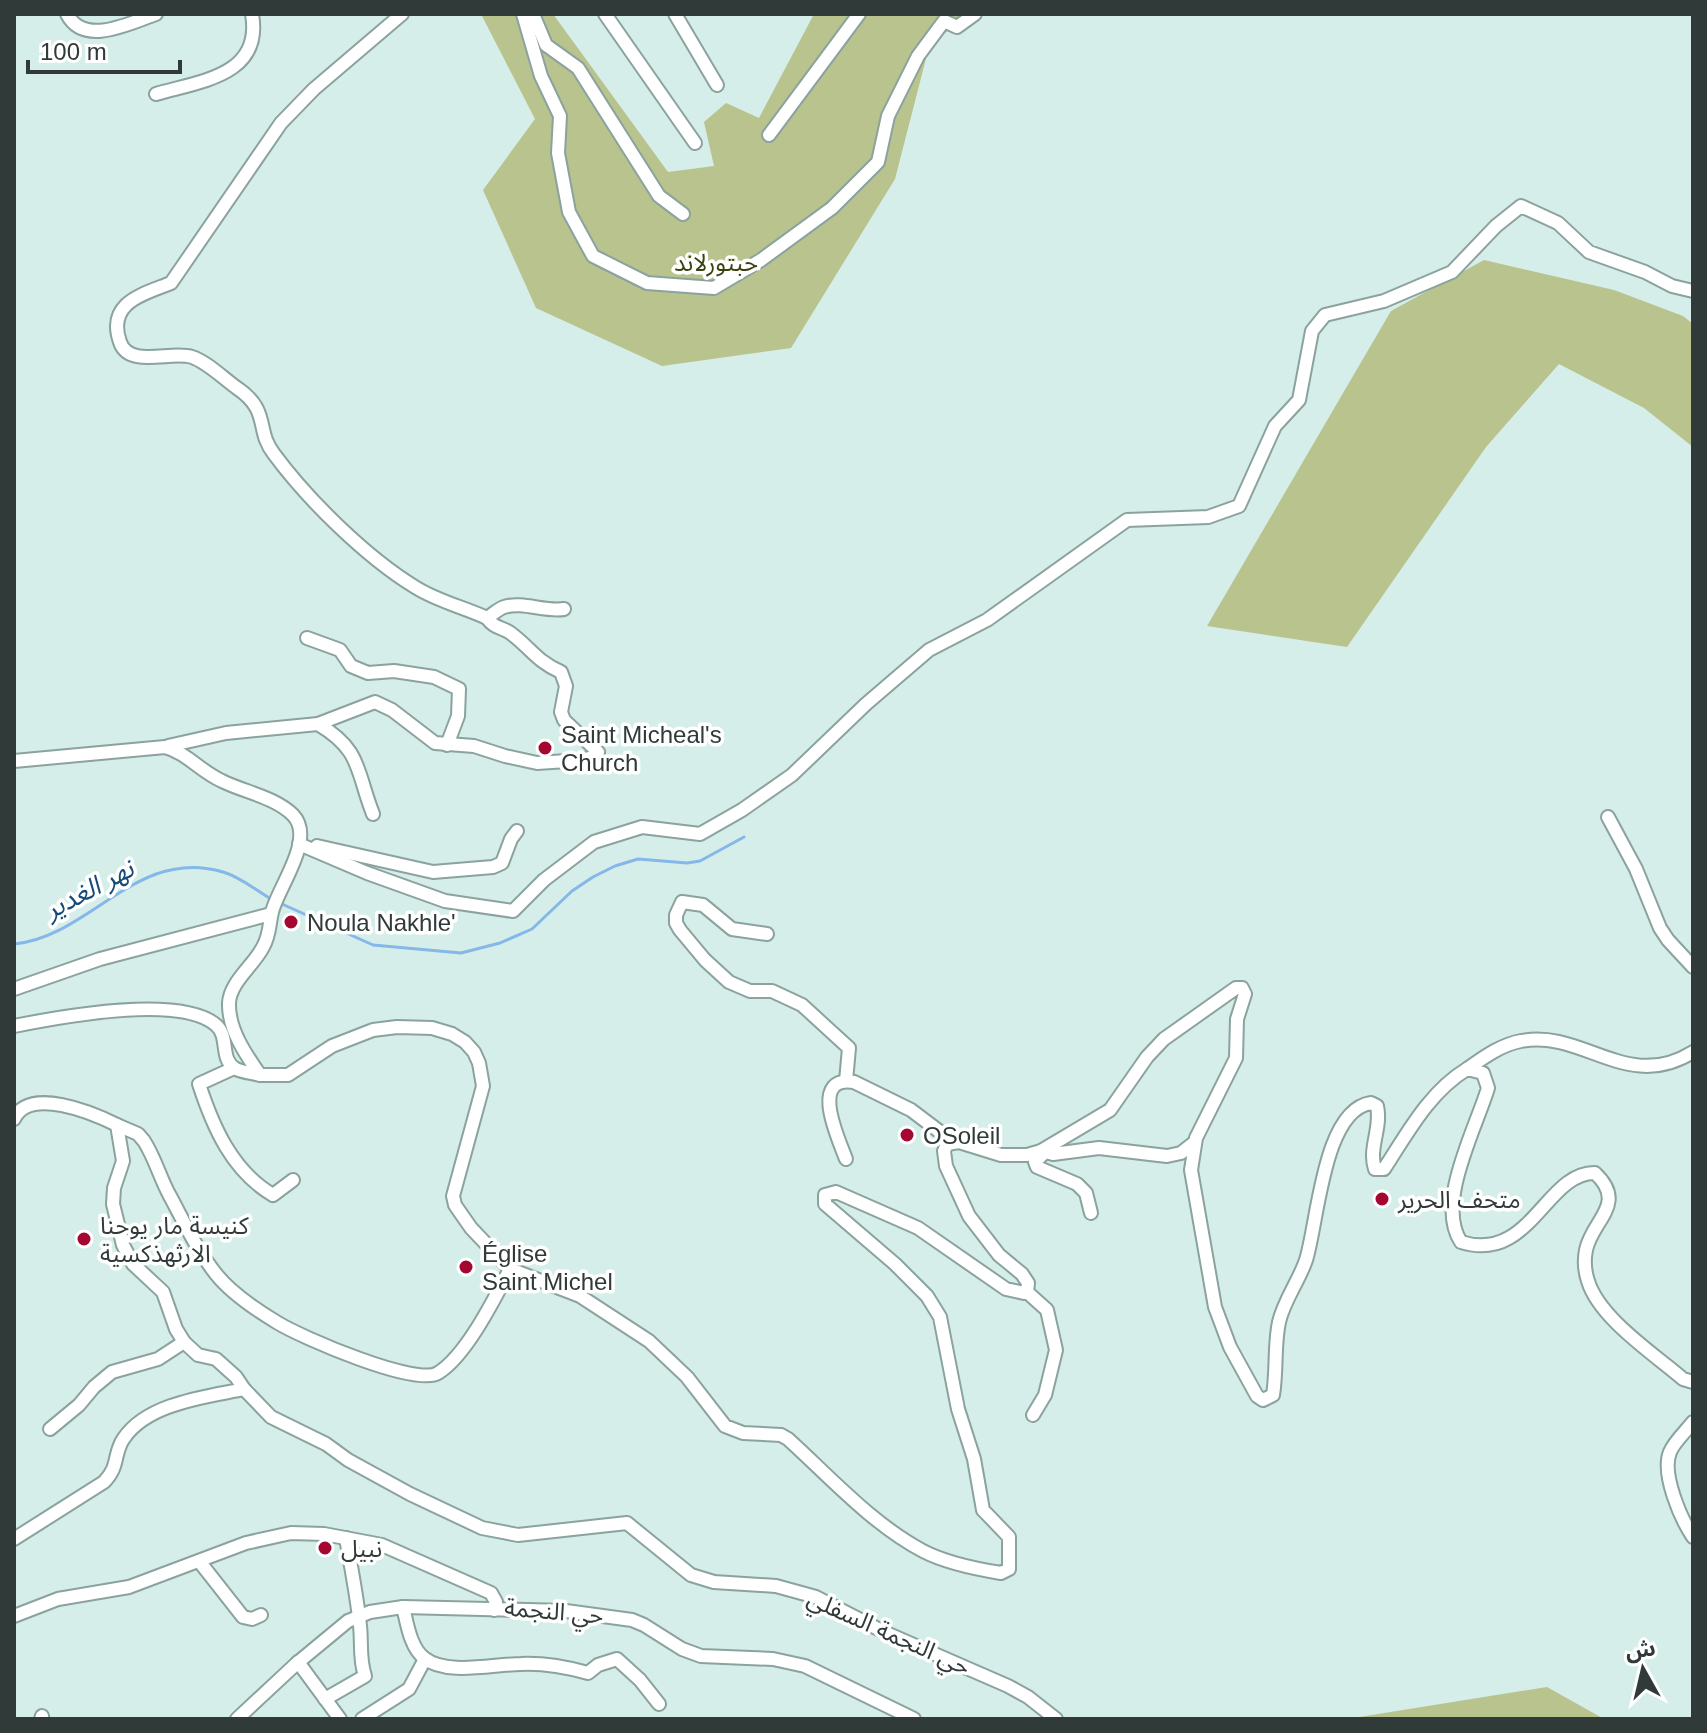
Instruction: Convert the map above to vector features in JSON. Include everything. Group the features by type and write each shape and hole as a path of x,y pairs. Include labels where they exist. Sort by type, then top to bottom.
{"street":[{"path":"67,14 77,27 88,31 114,28 156,14"},
{"path":"156,94 219,75 241,63 255,35 252,14"},
{"path":"14,761 165,747 226,733 318,724 375,702 441,744 474,746 505,756 553,764 591,758 598,752 564,720 561,712 566,686 561,672 545,665 487,618 414,587 348,535 273,453 259,409 238,389 193,357 132,355 123,349 117,331 124,305 154,288 171,283 281,123 314,89 402,14"},
{"path":"523,14 541,76 560,116 558,153 569,212 593,256 647,283 714,288 761,260 832,208 856,186 878,162 888,116 918,56 944,21 957,27 975,14"},
{"path":"533,14 546,45 578,68 603,102 659,196 683,214"},
{"path":"605,14 695,143"},
{"path":"675,14 717,85"},
{"path":"769,135 859,14"},
{"path":"302,845 445,901 513,911 544,880 594,842 642,827 700,834 742,810 792,775 866,704 929,650 987,620 1127,520 1208,517 1239,506 1275,426 1299,400 1312,331 1325,315 1384,301 1452,272 1496,226 1521,206 1558,223 1589,252 1645,272 1672,286 1693,291"},
{"path":"487,618 504,607 538,607 547,611 564,609"},
{"path":"307,638 340,650 351,666 368,673 394,671 434,677 459,689 458,716 441,744"},
{"path":"318,724 340,737 357,761 373,814"},
{"path":"165,747 181,751 207,774 265,798 292,814 299,824 302,845 271,914 267,939 256,960 236,984 229,1005 236,1034 260,1075"},
{"path":"1608,817 1636,869 1660,928 1693,967"},
{"path":"302,845 326,847 433,872 493,867 502,863 517,831"},
{"path":"767,934 732,929 703,905 682,902 676,915 680,930 729,982 750,991 772,991 802,1005 849,1048 846,1081"},
{"path":"14,989 100,959 271,914"},
{"path":"846,1159 828,1103 830,1093 839,1084 854,1082 906,1108 952,1141 1001,1155 1027,1155 1043,1151 1110,1110 1147,1057 1164,1039 1231,990 1242,988 1245,999 1237,1019 1236,1058 1191,1147 1173,1156 1099,1148 1053,1154 1043,1151"},
{"path":"14,1026 88,1013 171,1009 212,1022 220,1028 225,1038 226,1057 234,1068 260,1075 288,1075 332,1046 373,1030 432,1028 452,1034 474,1052 483,1086 453,1196 455,1205 471,1228 510,1269 580,1296 641,1336 687,1377 725,1426 743,1433 781,1435 788,1439 841,1490 922,1551 1001,1573 1009,1569 1011,1543 1007,1533 983,1510 974,1459 958,1409 940,1317 927,1296 895,1264 825,1204 825,1195 836,1192 918,1228 1006,1289 1018,1294 1027,1292"},
{"path":"1196,1138 1191,1170 1215,1307 1230,1347 1257,1396 1263,1400 1269,1399 1274,1387 1280,1317 1306,1259 1328,1154 1337,1136 1360,1106 1371,1103 1377,1106 1379,1120 1372,1154 1373,1165 1375,1169 1384,1169 1409,1128 1445,1086 1495,1050 1520,1041 1558,1042 1623,1064 1657,1066 1693,1052"},
{"path":"234,1068 199,1084 211,1121 230,1155 259,1187 273,1195 293,1180"},
{"path":"1467,1069 1483,1073 1488,1088 1458,1176 1452,1205 1451,1221 1461,1242 1473,1246 1493,1246 1527,1224 1574,1177 1583,1172 1595,1173 1604,1181 1609,1194 1607,1212 1586,1249 1585,1268 1594,1297 1683,1379 1693,1382"},
{"path":"14,1119 18,1111 35,1102 95,1114 138,1134 189,1234 219,1278 283,1326 386,1368 416,1376 436,1375 469,1338 491,1306 510,1269"},
{"path":"50,1429 112,1372 158,1359 184,1342 176,1329 167,1299 155,1283 133,1264 117,1227 113,1195 123,1161 117,1125"},
{"path":"952,1141 945,1148 944,1157 963,1205 978,1230 999,1255 1022,1274 1028,1283 1027,1292"},
{"path":"1043,1151 1035,1162 1037,1167 1077,1184 1086,1193 1091,1213"},
{"path":"1027,1292 1047,1310 1056,1350 1045,1395 1033,1415"},
{"name":"حي النجمة السفلي","path":"184,1342 198,1355 216,1359 271,1417 326,1444 348,1460 410,1494 482,1528 518,1535 627,1523 691,1575 714,1582 776,1586 816,1597 884,1632 1008,1686 1056,1719"},
{"path":"14,1539 104,1482 114,1472 120,1442 132,1427 160,1411 244,1389"},
{"path":"1693,1422 1671,1448 1668,1459 1673,1492 1693,1537"},
{"name":"حي النجمة","path":"14,1616 58,1599 129,1587 246,1543 291,1533 346,1538 382,1545 486,1591 494,1597 494,1610 566,1611 632,1620 682,1649 701,1656 773,1659 805,1666 914,1719"},
{"path":"325,1699 365,1676 360,1662 362,1641 346,1538"},
{"path":"199,1561 243,1617 252,1619 261,1615"},
{"path":"237,1719 298,1662 359,1615 403,1607 494,1610"},
{"path":"403,1607 413,1642 425,1659 445,1666 524,1664 568,1667 588,1673 598,1665 617,1659 640,1680 659,1704"},
{"path":"362,1719 409,1689 425,1659"},
{"path":"298,1662 340,1719"}],"green space":[{"name":"حبتورلاند","path":"481,14 553,14 668,172 714,166 704,122 726,103 759,118 814,14 973,14 930,43 895,179 791,348 662,366 536,308 483,190 535,119"},
{"path":"1484,260 1614,290 1683,316 1693,324 1693,447 1644,408 1559,364 1486,447 1347,647 1207,626 1391,311"},
{"path":"1547,1687 1604,1719 1347,1719"}],"waterway":[{"name":"نهر الغدير","path":"282,904 373,945 461,953 500,943 532,929 572,891 615,866 638,859 687,863 700,861 744,837"},
{"name":"نهر الغدير","path":"14,944 41,938 67,926 139,882 165,871 192,867 223,872 271,899"}],"place":[{"name":"Saint Micheal's Church","path":"545,748"},
{"name":"Noula Nakhle'","path":"291,922"},
{"name":"OSoleil","path":"907,1135"},
{"name":"متحف الحرير","path":"1382,1199"},
{"name":"كنيسة مار يوحنا الارثهذكسية","path":"84,1239"},
{"name":"Église Saint Michel","path":"466,1267"},
{"name":"نبيل","path":"325,1548"}]}
